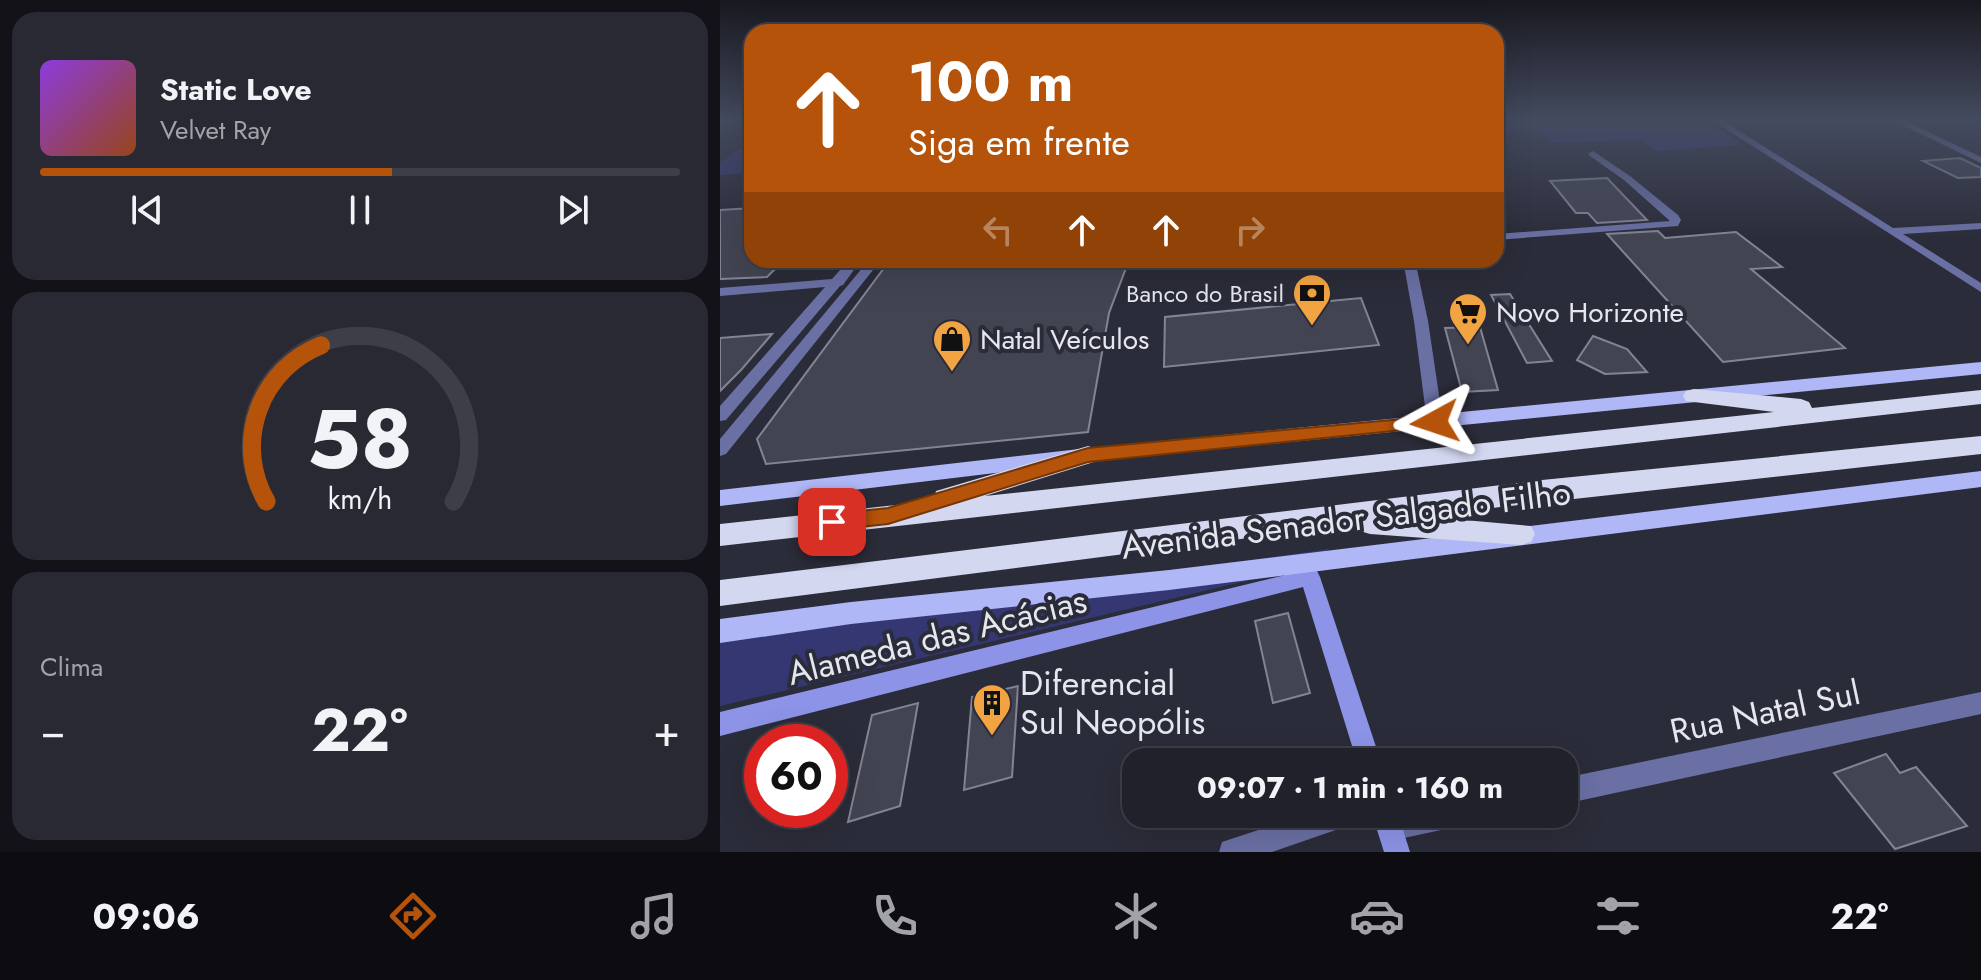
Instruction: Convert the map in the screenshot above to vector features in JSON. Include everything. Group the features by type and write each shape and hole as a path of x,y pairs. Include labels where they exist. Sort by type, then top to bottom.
{"highway":[{"path":"1694,396 1859,412"},
{"name":"Avenida Senador Salgado Filho","path":"720,535 1981,397"},
{"name":"Avenida Senador Salgado Filho","path":"720,593 1542,490 1981,445"},
{"path":"888,516 1088,455"},
{"path":"1316,519 1521,534"}],"main road":[{"path":"720,498 1088,455 1981,368"},
{"name":"Avenida Senador Salgado Filho","path":"720,631 851,613 1169,580 1981,479"}],"street":[{"path":"1504,236 1674,224 1674,217 1600,160"},
{"path":"1779,160 1981,288"},
{"path":"1892,231 1981,226"},
{"path":"720,450 842,287 851,268"},
{"path":"720,416 842,287 865,268"},
{"path":"1411,268 1435,422"},
{"path":"720,292 842,287"},
{"path":"720,302 842,287"},
{"name":"Alameda das Acácias","path":"720,724 1310,577 1365,748"},
{"name":"Rua Natal Sul","path":"1578,788 1981,703"},
{"path":"1232,852 1305,828"}],"shaded area":[{"path":"725,160 744,160 744,174 720,175 720,163"},
{"path":"1329,549 1304,564 1271,575 720,706 720,635"}],"building":[{"path":"1964,160 1981,168 1981,177 1958,178 1923,161"},
{"path":"1607,178 1647,220 1597,223 1588,213 1576,213 1550,181"},
{"path":"744,208 744,268 776,268 767,277 720,279 720,210"},
{"path":"1658,231 1665,238 1736,232 1782,267 1751,269 1845,348 1723,362 1607,234"},
{"name":"Natal Veículos","path":"884,268 1126,268 1109,313 1088,432 766,464 757,439"},
{"path":"1510,294 1552,361 1527,363 1491,295"},
{"path":"1361,298 1379,345 1164,367 1165,317"},
{"name":"Novo Horizonte","path":"1480,327 1498,390 1462,392 1445,328"},
{"path":"772,334 741,370 720,391 720,338"},
{"path":"1593,336 1627,349 1647,372 1605,374 1577,360"},
{"path":"1288,613 1310,693 1273,703 1255,621"},
{"name":"Diferencial Sul Neopólis","path":"1018,686 1012,777 964,790 972,697"},
{"path":"918,703 900,806 848,822 872,715"},
{"path":"1886,754 1900,773 1916,767 1967,826 1895,849 1834,773"}],"place":[{"name":"Banco do Brasil","path":"1312,327"},
{"name":"Novo Horizonte","path":"1468,346"},
{"name":"Natal Veículos","path":"952,373"},
{"name":"Diferencial Sul Neopólis","path":"992,737"}],"route":[{"path":"832,522 888,516 1088,455 1435,422"}]}
